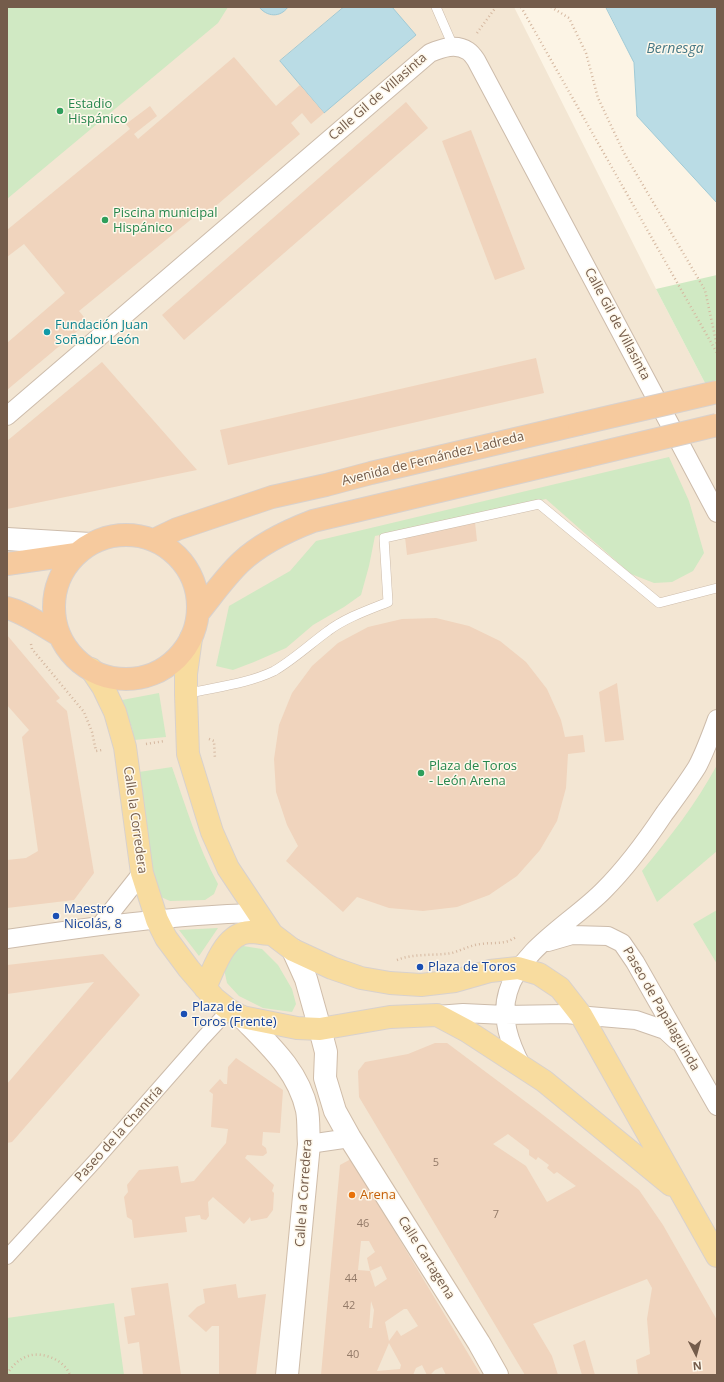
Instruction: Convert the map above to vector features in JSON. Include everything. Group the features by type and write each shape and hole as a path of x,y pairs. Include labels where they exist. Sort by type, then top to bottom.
{"highway":[{"name":"Avenida de Fernández Ladreda","path":"154,540 177,529 272,497 717,392"},
{"path":"199,612 241,562 262,546 284,533 306,524 372,506 717,425"},
{"path":"7,564 83,549 110,537 132,534 154,540 172,551 186,567 196,588 199,612 197,626 191,638 178,658 169,666 147,676 135,679 114,679 102,675 80,663 63,644 59,635 54,610 54,599 63,571 83,549"},
{"path":"7,608 27,616 59,635"}],"main road":[{"path":"7,539 83,549"},
{"path":"191,638 186,674 188,754 212,832 228,868 256,913 272,934 293,950 332,968 361,978 390,983 421,985 455,981 490,971 518,968 539,974 560,988 581,1015 717,1256"},
{"name":"Calle la Corredera","path":"91,669 103,687 115,712 125,747 142,873 157,920 166,938 214,998 236,1013 282,1058 299,1087 307,1111 309,1144 287,1375"},
{"path":"205,988 221,952 236,936 249,932 272,934"},
{"name":"Calle Cartagena","path":"293,950 306,979 320,1029 326,1052 325,1078 335,1111 350,1138 475,1337 497,1375"},
{"path":"236,1013 297,1028 320,1029 390,1017 437,1015 467,1031 544,1081 681,1193"}],"street":[{"name":"Calle Gil de Villasinta","path":"7,416 430,53 439,49 453,46 468,51 476,60 717,513"},
{"path":"522,1067 511,1047 505,1015 508,992 518,968 542,943 604,890 645,842 696,767 717,720"},
{"path":"108,925 142,873"},
{"path":"7,939 204,914 256,913"},
{"name":"Paseo de Papalaguinda","path":"542,943 572,935 608,936 622,943 635,962 717,1106"},
{"name":"Paseo de la Chantría","path":"7,1257 96,1160 236,1013"},
{"path":"437,1015 463,1013 505,1015 564,1014 636,1020 665,1030 682,1046"},
{"path":"309,1144 350,1138"}],"lane":[{"path":"436,7 453,46"},
{"path":"186,694 244,682 274,671 329,630 362,612 388,602 384,538 539,504 658,603 717,588"}],"path":[{"path":"475,36 496,7"},
{"path":"521,7 717,353"},
{"path":"551,7 569,18 586,53 598,98 621,146 659,214 705,290 717,346"},
{"path":"30,641 32,649 84,712 92,732 96,750 108,750"},
{"path":"206,737 214,741 215,765"},
{"path":"145,744 168,741"},
{"path":"393,962 405,956 434,955 482,944 501,944 518,936"},
{"path":"7,1374 12,1366 28,1356 45,1356 60,1362 69,1371 70,1375"}],"shaded area":[{"path":"7,7 514,7 656,289 717,406 717,1375 7,1375"}],"green space":[{"name":"Estadio Hispánico","path":"7,7 228,7 218,23 7,199"},
{"path":"717,275 717,406 656,289"},
{"path":"669,457 689,501 704,553 693,571 672,582 654,583 631,574 546,499 375,536 361,595 313,625 286,648 233,670 216,666 229,606 290,571 316,541"},
{"path":"159,693 166,737 134,740 132,728 122,700"},
{"path":"717,765 717,851 657,902 642,871 682,820"},
{"path":"172,767 198,841 218,884 214,894 205,900 170,901 161,897 154,882 139,772"},
{"path":"717,910 717,964 693,924"},
{"path":"218,928 199,956 179,930"},
{"path":"243,946 262,949 278,965 292,989 296,1004 292,1012 263,1008 239,996 227,983 224,969 228,955"},
{"path":"114,1303 124,1375 7,1375 7,1318"}],"water":[{"path":"259,7 288,7 285,11 274,15 266,13"},
{"path":"344,7 392,7 416,35 324,113 280,61"},
{"name":"Bernesga","path":"606,7 717,7 717,203 637,116 634,63"}],"building":[{"path":"234,57 276,106 300,85 324,113 311,124 302,113 291,123 300,134 204,216 199,213 79,311 88,322 7,390 7,343 65,293 24,244 7,257 7,230 130,129 126,124 150,106 157,116 134,134 138,139"},
{"path":"406,102 428,128 184,340 162,315"},
{"path":"471,130 525,269 495,280 442,141"},
{"path":"536,358 544,393 228,465 220,430"},
{"path":"102,362 197,470 7,509 7,441"},
{"path":"475,522 477,541 407,555 405,537"},
{"name":"Plaza de Toros - León Arena","path":"436,618 469,626 500,641 526,662 547,689 561,720 565,737 583,735 585,752 568,754 566,788 557,821 540,850 517,876 489,895 457,907 423,911 389,908 357,897 343,912 286,861 298,846 287,825 276,792 274,759 279,725 292,693 312,666 338,643 368,627 402,619"},
{"path":"7,635 60,698 56,701 67,711 94,873 74,900 7,908 7,860 26,858 38,851 22,737 29,730 7,705"},
{"path":"617,683 624,740 605,742 599,692"},
{"path":"103,954 140,995 12,1142 7,1143 7,1084 94,982 7,994 7,965"},
{"path":"435,1043 447,1043 538,1111 639,1190 663,1225 717,1320 717,1375 638,1375 636,1360 650,1354 647,1319 652,1288 647,1279 533,1324 552,1356 558,1375 525,1375 359,1097 358,1071 365,1062 408,1054","holes":["508,1134 529,1150 529,1155 536,1160 538,1157 549,1165 547,1168 554,1174 557,1172 576,1186 547,1202 526,1166 493,1144"]},
{"path":"236,1058 283,1090 280,1133 263,1132 262,1145 266,1148 267,1153 263,1156 247,1155 245,1158 274,1185 272,1191 274,1193 273,1210 267,1218 251,1221 250,1217 244,1224 213,1197 208,1202 209,1216 206,1220 201,1219 200,1215 185,1217 187,1232 134,1238 132,1220 127,1217 124,1197 128,1192 127,1185 139,1170 178,1166 181,1183 194,1181 226,1143 228,1129 211,1127 213,1094 209,1091 220,1079 224,1084 227,1084 228,1067"},
{"path":"351,1159 481,1375 446,1375 442,1367 435,1370 430,1375 427,1375 422,1365 416,1368 413,1375 321,1375 340,1165","holes":["361,1241 369,1241 375,1252 367,1258 370,1271 358,1270","381,1266 387,1279 375,1287 370,1271","371,1301 374,1310 372,1328 369,1328","404,1309 407,1309 418,1326 401,1336 397,1330 389,1341 385,1322","389,1343 401,1365 400,1369 377,1371"]},
{"path":"168,1283 181,1375 143,1375 139,1342 128,1344 124,1317 135,1315 131,1288"},
{"path":"236,1284 238,1298 266,1294 256,1375 219,1375 219,1326 212,1326 206,1332 188,1316 197,1307 205,1303 203,1289"},
{"path":"585,1340 595,1375 582,1375 573,1345"}],"place":[{"name":"Estadio Hispánico","path":"60,111"},
{"name":"Piscina municipal Hispánico","path":"105,220"},
{"name":"Fundación Juan Soñador León","path":"47,332"},
{"name":"Plaza de Toros - León Arena","path":"421,773"},
{"name":"Maestro Nicolás, 8","path":"56,916"},
{"name":"Plaza de Toros","path":"420,967"},
{"name":"Plaza de Toros (Frente)","path":"184,1014"},
{"name":"Arena","path":"352,1195"}]}
